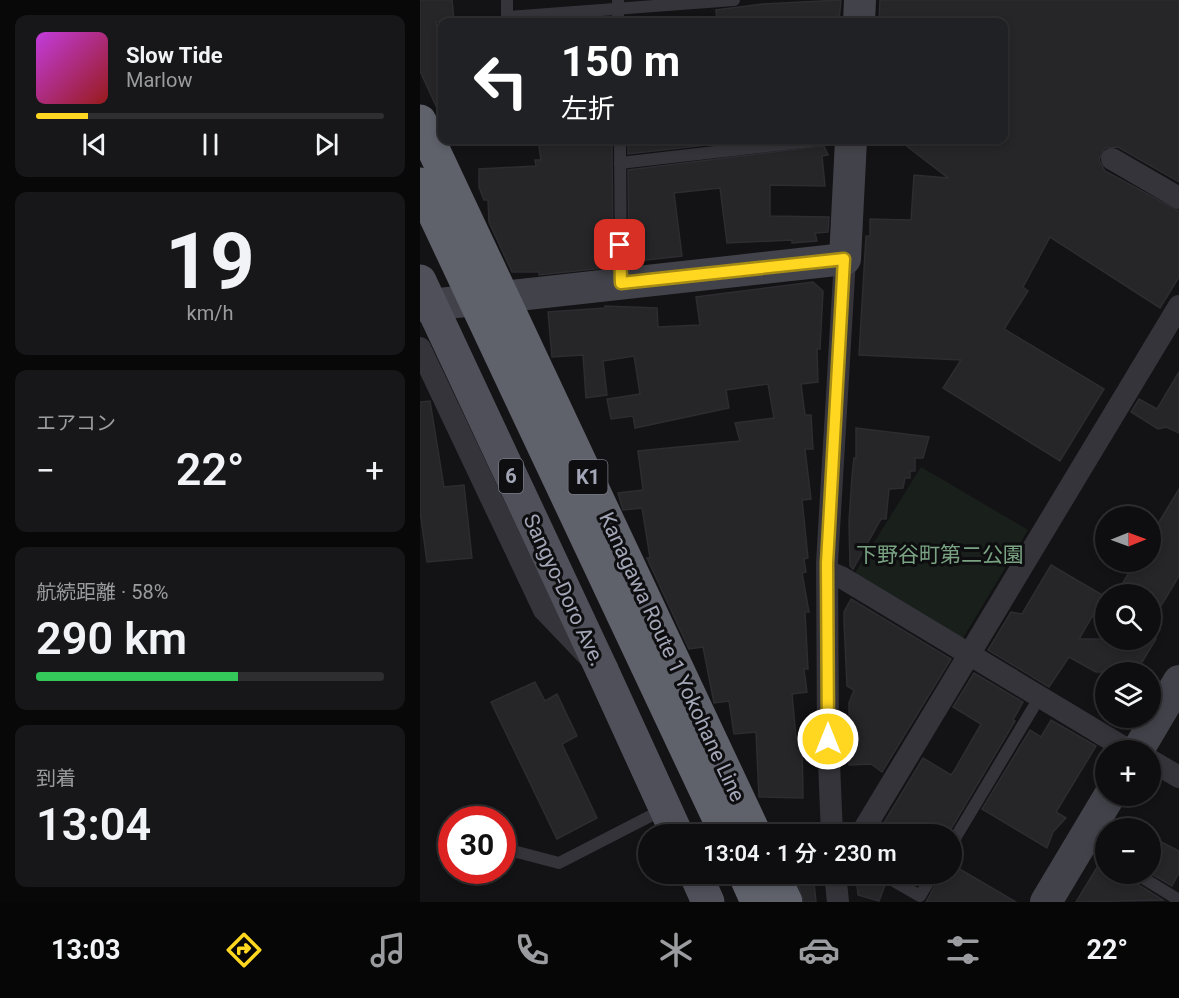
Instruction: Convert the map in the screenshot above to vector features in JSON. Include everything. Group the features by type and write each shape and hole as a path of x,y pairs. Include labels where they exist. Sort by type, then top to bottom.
{"highway":[{"name":"Kanagawa Route 1 Yokohane Line","path":"420,121 750,824"},
{"name":"Kanagawa Route 1 Yokohane Line","path":"420,184 721,824"},
{"path":"749,884 757,902"},
{"path":"778,884 786,902"}],"main road":[{"name":"Sangyo-Doro Ave.","path":"420,281 671,821"},
{"path":"700,884 708,902"}],"street":[{"path":"859,18 860,0"},
{"path":"832,824 828,739 827,571 851,144"},
{"path":"1112,159 1179,198"},
{"path":"420,306 844,259"},
{"path":"867,824 1179,306"},
{"path":"420,348 544,610 602,670"},
{"path":"827,571 842,577 1111,740"},
{"path":"1144,740 1179,681"},
{"path":"1161,766 1179,777"},
{"path":"1046,902 1094,848 1107,806"},
{"path":"836,884 838,902"}],"lane":[{"path":"507,0 507,17 618,4 734,0"},
{"path":"620,144 621,283"},
{"path":"620,163 784,144"},
{"path":"962,827 1039,698"},
{"path":"516,852 559,863 671,821"},
{"path":"899,884 920,896 927,884"},
{"path":"1153,884 1179,900"}],"green space":[{"name":"下野谷町第二公園","path":"921,467 1028,530 960,643 852,578"}],"building":[{"path":"420,0 452,0 454,18 438,18 436,22 438,110 420,71"},
{"path":"841,0 839,18 717,18 716,10 763,4"},
{"path":"880,0 1179,0 1179,182 1118,147 1105,148 1099,160 1105,171 1179,211 1179,277 1160,308 1050,237 1023,287 1028,291 1004,329 1104,389 1060,461 943,388 961,360 859,355 866,236 870,236 870,219 911,220 914,175 948,178 904,144 1008,144 1008,18 879,18"},
{"path":"539,144 612,144 613,267 539,275 539,272 512,272 489,222 488,200 484,200 479,187 479,169 536,166 535,160 541,160"},
{"path":"628,144 716,144 628,154"},
{"path":"824,146 828,155 822,156 825,186 770,185 770,216 829,217 828,232 815,233 817,241 727,243 720,188 674,193 682,256 629,262 628,170"},
{"path":"813,282 823,291 820,349 817,349 818,382 801,384 805,415 811,415 813,449 805,449 811,499 802,500 808,558 804,559 806,572 802,573 809,612 805,612 808,669 804,669 807,692 792,694 796,737 802,737 803,798 759,797 756,732 734,734 729,701 714,703 703,647 689,649 647,558 650,558 642,508 623,510 618,493 643,490 638,451 740,441 735,423 774,418 768,384 726,390 729,408 635,428 633,416 611,419 607,399 640,394 634,356 603,361 607,395 586,398 583,355 552,357 548,312 605,308 605,306 657,308 658,327 700,325 696,297"},
{"path":"1179,372 1179,433 1166,427 1158,429 1131,412 1139,399 1157,409"},
{"path":"430,401 444,487 464,485 472,558 427,562 420,511 420,402"},
{"path":"856,428 929,437 923,458 915,458 915,471 910,471 910,478 905,478 903,488 889,489 886,519 881,519 853,569 850,566 849,522 852,476 854,458 856,458"},
{"path":"1179,489 1179,576 1161,606 1161,584 1122,584 1129,572 1161,572 1161,519"},
{"path":"1051,565 1095,591 1095,611 1079,639 1095,639 1095,650 1149,650 1142,662 1095,662 1095,671 1069,657 1049,687 988,650 1011,612 1022,614"},
{"path":"851,599 951,659 882,772 871,764 849,765 849,703 854,690 847,686 844,612"},
{"path":"974,673 1023,702 1013,720 1015,721 954,824 883,824 923,758 951,775 954,771 981,724 953,707"},
{"path":"535,682 545,701 557,694 577,736 562,744 597,818 557,839 491,702"},
{"path":"1051,720 1095,745 1056,812 1066,818 1053,832 1047,848 982,809 1030,730 1041,737"},
{"path":"1161,842 1179,851 1179,873 1172,886 1161,880"},
{"path":"962,870 1016,902 926,902 936,884 962,884"},
{"path":"1095,871 1095,884 1137,884 1163,900 1076,902"},
{"path":"798,884 814,884 816,902 804,902"},
{"path":"857,884 885,885 879,901 858,895"}],"route":[{"path":"620,245 621,283 844,259 827,563 828,739"}]}
